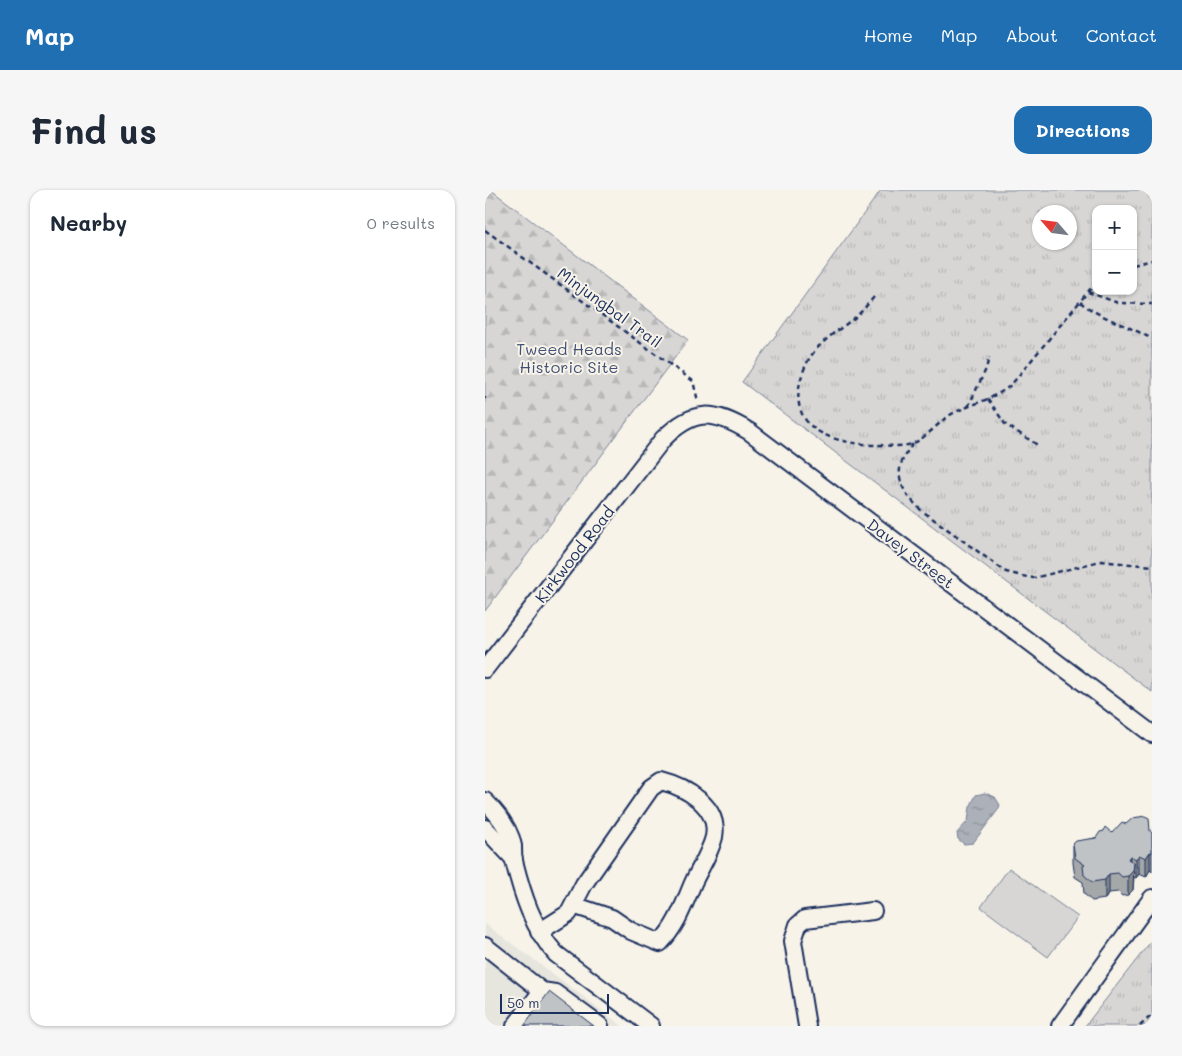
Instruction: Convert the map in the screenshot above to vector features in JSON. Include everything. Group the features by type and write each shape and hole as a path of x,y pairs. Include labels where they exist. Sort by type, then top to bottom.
{"street":[{"name":"Kirkwood Road","path":"485,670 663,439 686,420 701,415"},
{"name":"Davey Street","path":"701,415 718,416 750,432 1152,734"},
{"path":"539,932 569,913 573,905 584,884 651,788 661,781 672,784 691,792 703,803 711,816 715,835 680,914 670,933 659,943 647,939 599,912 573,905"},
{"path":"485,800 506,826 513,845 514,859 539,932 556,954 651,1026"},
{"path":"485,828 514,859"},
{"path":"1060,1026 1152,898"},
{"path":"807,1026 793,940 798,925 805,919 873,911"},
{"path":"485,946 542,991 555,993 600,1026"},
{"path":"515,1026 542,991"}],"path":[{"name":"Minjungbal Trail","path":"485,230 693,381 701,415"},
{"path":"1137,264 1152,260"},
{"path":"1092,287 1011,385 1000,394 948,417 914,443 907,452 899,470 900,480 910,499 921,510 1006,572 1033,578 1100,561 1152,566"},
{"path":"1088,292 1118,303 1152,304"},
{"path":"874,297 854,318 821,343 812,355 805,367 798,397 800,414 824,436 839,442 891,446 914,443"},
{"path":"1080,302 1106,319 1132,328 1152,340"},
{"path":"968,407 986,369 989,358"},
{"path":"988,399 1005,424 1039,446"},
{"path":"1140,1026 1152,1015"}],"shaded area":[{"path":"485,924 552,973 622,1026 485,1026"}],"green space":[{"name":"Tweed Heads Historic Site","path":"485,190 491,190 688,340 485,611"},
{"path":"881,190 1152,190 1152,692 742,382"},
{"path":"1009,868 1078,917 1048,957 981,907"},
{"path":"1152,940 1152,1026 1085,1026"}],"water":[{"path":"985,793 995,797 1000,805 998,810 973,843 964,844 958,839 957,833 968,821 970,807 976,795"}],"building":[{"path":"1145,816 1149,818 1150,831 1152,833 1152,853 1150,852 1146,858 1139,855 1136,859 1130,856 1128,859 1134,863 1133,871 1128,876 1122,877 1118,873 1109,874 1105,880 1092,882 1084,875 1083,866 1085,865 1075,858 1073,844 1076,841 1096,838 1100,832 1104,831 1105,827 1112,833 1122,822 1126,824 1133,818"},
{"path":"549,992 594,1026 524,1026"}]}
